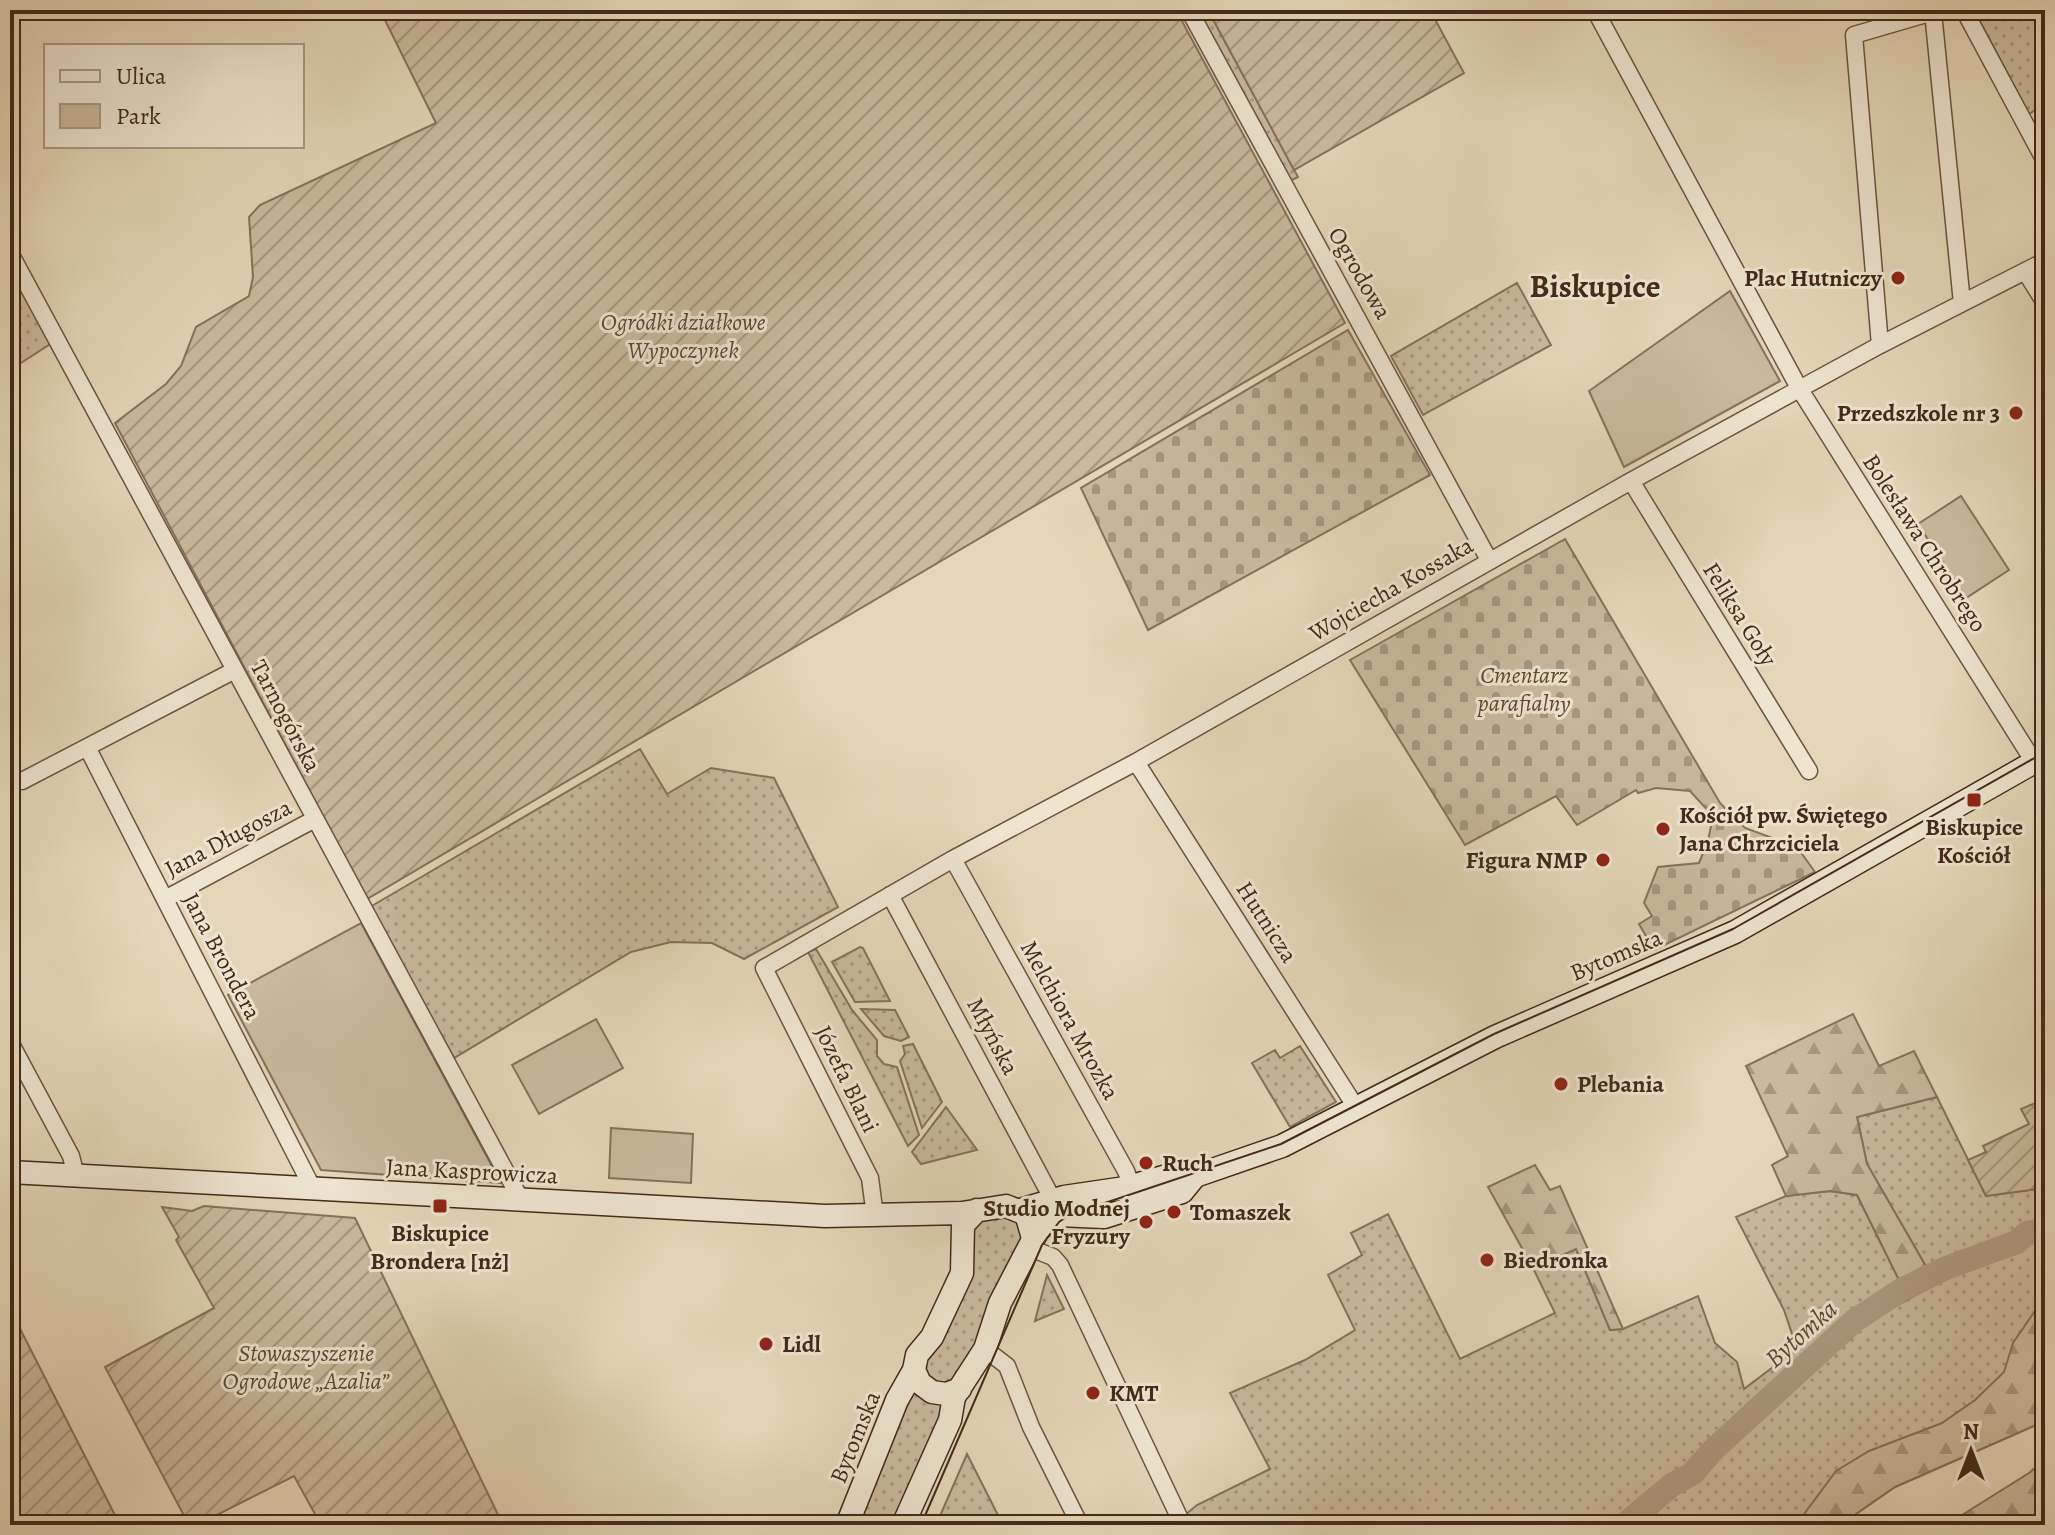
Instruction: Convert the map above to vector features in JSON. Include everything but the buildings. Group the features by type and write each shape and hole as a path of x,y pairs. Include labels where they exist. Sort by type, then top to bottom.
{"street":[{"name":"Ogrodowa","path":"1189,10 1489,560"},
{"name":"Bolesława Chrobrego","path":"1595,10 1799,388 2040,759"},
{"path":"1964,10 2045,161"},
{"path":"1880,345 1854,35 1933,12 1962,303"},
{"name":"Tarnogórska","path":"10,253 313,820 521,1200"},
{"name":"Wojciecha Kossaka","path":"764,968 953,859 1136,762 1489,560 1799,388 2045,261"},
{"path":"2025,271 2045,303"},
{"name":"Feliksa Goły","path":"1631,481 1809,771"},
{"path":"22,781 235,670"},
{"name":"Jana Brondera","path":"87,747 313,1189"},
{"name":"Bytomska","path":"1031,1243 1043,1223 1058,1215 1095,1219 1177,1173 1195,1176 1282,1146 1495,1037 1735,932 2040,759"},
{"name":"Hutnicza","path":"1136,762 1357,1109"},
{"name":"Jana Długosza","path":"165,899 313,820"},
{"name":"Melchiora Mrozka","path":"953,859 1135,1196"},
{"name":"Młyńska","path":"890,895 1053,1200"},
{"name":"Józefa Blani","path":"764,968 870,1178 875,1216"},
{"path":"10,1042 71,1156 76,1176"},
{"name":"Jana Kasprowicza","path":"10,1172 875,1216 977,1210"},
{"name":"Bytomska","path":"977,1210 1006,1206 1020,1210 1053,1200 1135,1196"},
{"path":"962,1238 963,1225 977,1210"},
{"path":"903,1525 950,1420 954,1397 985,1349 1000,1303 1031,1243 1030,1219 1020,1210"},
{"path":"931,1213 953,1223 962,1238"},
{"name":"Bytomska","path":"847,1525 897,1400 914,1370 917,1355 932,1337 962,1273 962,1238"},
{"path":"1031,1243 1060,1265 1180,1519"},
{"path":"985,1349 1007,1366 1031,1427 1080,1525"},
{"path":"914,1370 920,1383 932,1392 946,1394 960,1389"}],"green space":[{"name":"Ogródki działkowe Wypoczynek","path":"380,10 1176,10 1345,323 367,899 115,423 166,384 181,366 196,327 249,296 253,277 249,217 260,205 436,123"},
{"path":"1195,10 1208,10 1298,177 1288,182"},
{"path":"1208,10 1430,10 1464,73 1294,170"},
{"path":"1974,10 2029,10 2045,41 2045,104 2029,114"},
{"path":"10,268 52,343 10,370"},
{"path":"1517,283 1551,345 1423,415 1391,356"},
{"path":"1730,291 1780,381 1624,467 1589,391"},
{"path":"1348,330 1430,475 1148,630 1081,488"},
{"path":"1961,496 2009,570 1966,598 1918,524"},
{"name":"Cmentarz parafialny","path":"1565,539 1720,803 1745,828 1797,847 1815,872 1654,950 1639,924 1652,916 1644,903 1658,867 1699,863 1708,841 1713,816 1690,791 1656,788 1638,793 1636,790 1577,825 1556,796 1465,845 1350,660"},
{"path":"640,749 667,794 711,768 774,778 838,907 744,959 712,943 671,942 631,952 454,1058 370,907"},
{"path":"361,923 501,1183 321,1170 228,995"},
{"path":"860,947 890,1001 855,1002 832,962"},
{"path":"816,949 852,1010 877,1040 877,1056 884,1064 897,1067 919,1135 908,1146 808,952"},
{"path":"861,1009 895,1010 909,1037 901,1041 884,1036"},
{"path":"1853,1014 1879,1066 1914,1051 1937,1097 1857,1117 1867,1164 1928,1270 1900,1282 1857,1195 1830,1191 1786,1196 1772,1165 1788,1156 1746,1066"},
{"path":"596,1019 623,1068 539,1114 512,1065"},
{"path":"913,1044 942,1102 922,1128 900,1061 905,1054 903,1046"},
{"path":"1300,1046 1336,1102 1290,1127 1252,1063 1275,1050 1280,1058"},
{"path":"1937,1097 1986,1196 2045,1188 2045,1220 1928,1270 1867,1164 1857,1117"},
{"path":"2045,1099 2045,1188 1986,1196 1968,1160 1986,1152 1983,1146 2029,1124 2021,1109"},
{"path":"946,1107 977,1150 921,1164 912,1152"},
{"path":"611,1128 693,1134 691,1183 609,1178"},
{"path":"1535,1165 1550,1190 1560,1186 1623,1329 1610,1330 1576,1249 1533,1268 1488,1187"},
{"path":"1830,1191 1857,1195 1900,1282 1747,1405 1689,1467 1613,1525 1173,1525 1197,1505 1270,1469 1230,1393 1305,1360 1355,1330 1328,1275 1362,1255 1351,1233 1388,1214 1460,1359 1555,1313 1533,1268 1576,1249 1610,1330 1623,1329 1698,1296 1715,1343 1737,1362 1744,1389 1797,1349 1784,1310 1736,1217 1786,1196"},
{"name":"Stowaszyszenie Ogrodowe „Azalia”","path":"204,1206 355,1218 503,1525 321,1525 294,1476 197,1525 189,1525 105,1367 214,1308 176,1240 179,1237 162,1207 192,1211"},
{"path":"1015,1216 1025,1234 971,1362 947,1385 928,1379 923,1367 977,1220"},
{"path":"2045,1238 2045,1421 1895,1487 1840,1525 1642,1525 1872,1319 1938,1283"},
{"path":"1047,1275 1064,1309 1035,1321"},
{"path":"2045,1296 2045,1421 1895,1487 1840,1525 1796,1525 1836,1471 1869,1451 1942,1423 1975,1400 2004,1372 2013,1343"},
{"path":"10,1309 120,1525 10,1525"},
{"path":"912,1388 946,1401 893,1525 854,1525"},
{"path":"967,1454 1003,1525 936,1525"},
{"path":"2045,1459 2045,1512 2014,1520 1946,1525 2029,1473"},
{"path":"2045,1512 2045,1525 1951,1525 2014,1520"}],"water":[{"path":"2029,10 2045,10 2045,41"}],"waterway":[{"name":"Bytomka","path":"1624,1525 1673,1484 1692,1474 1714,1449 1854,1321 1901,1290 1946,1268 2017,1242 2027,1233 2045,1229"}],"tram line":[{"path":"921,1525 1042,1245 1059,1222 1069,1215 1281,1144 1494,1034 1733,929 2045,752"}],"place":[{"name":"Plac Hutniczy","path":"1898,278"},
{"name":"Przedszkole nr 3","path":"2016,413"},
{"name":"Biskupice Kościół","path":"1974,800"},
{"name":"Kościół pw. Świętego Jana Chrzciciela","path":"1663,829"},
{"name":"Figura NMP","path":"1603,860"},
{"name":"Plebania","path":"1561,1084"},
{"name":"Ruch","path":"1146,1163"},
{"name":"Biskupice Brondera [nż]","path":"440,1206"},
{"name":"Tomaszek","path":"1174,1212"},
{"name":"Studio Modnej Fryzury","path":"1146,1222"},
{"name":"Biedronka","path":"1487,1260"},
{"name":"Lidl","path":"766,1344"},
{"name":"KMT","path":"1093,1393"}],"district":[{"name":"Biskupice","path":"1595,286"}]}
